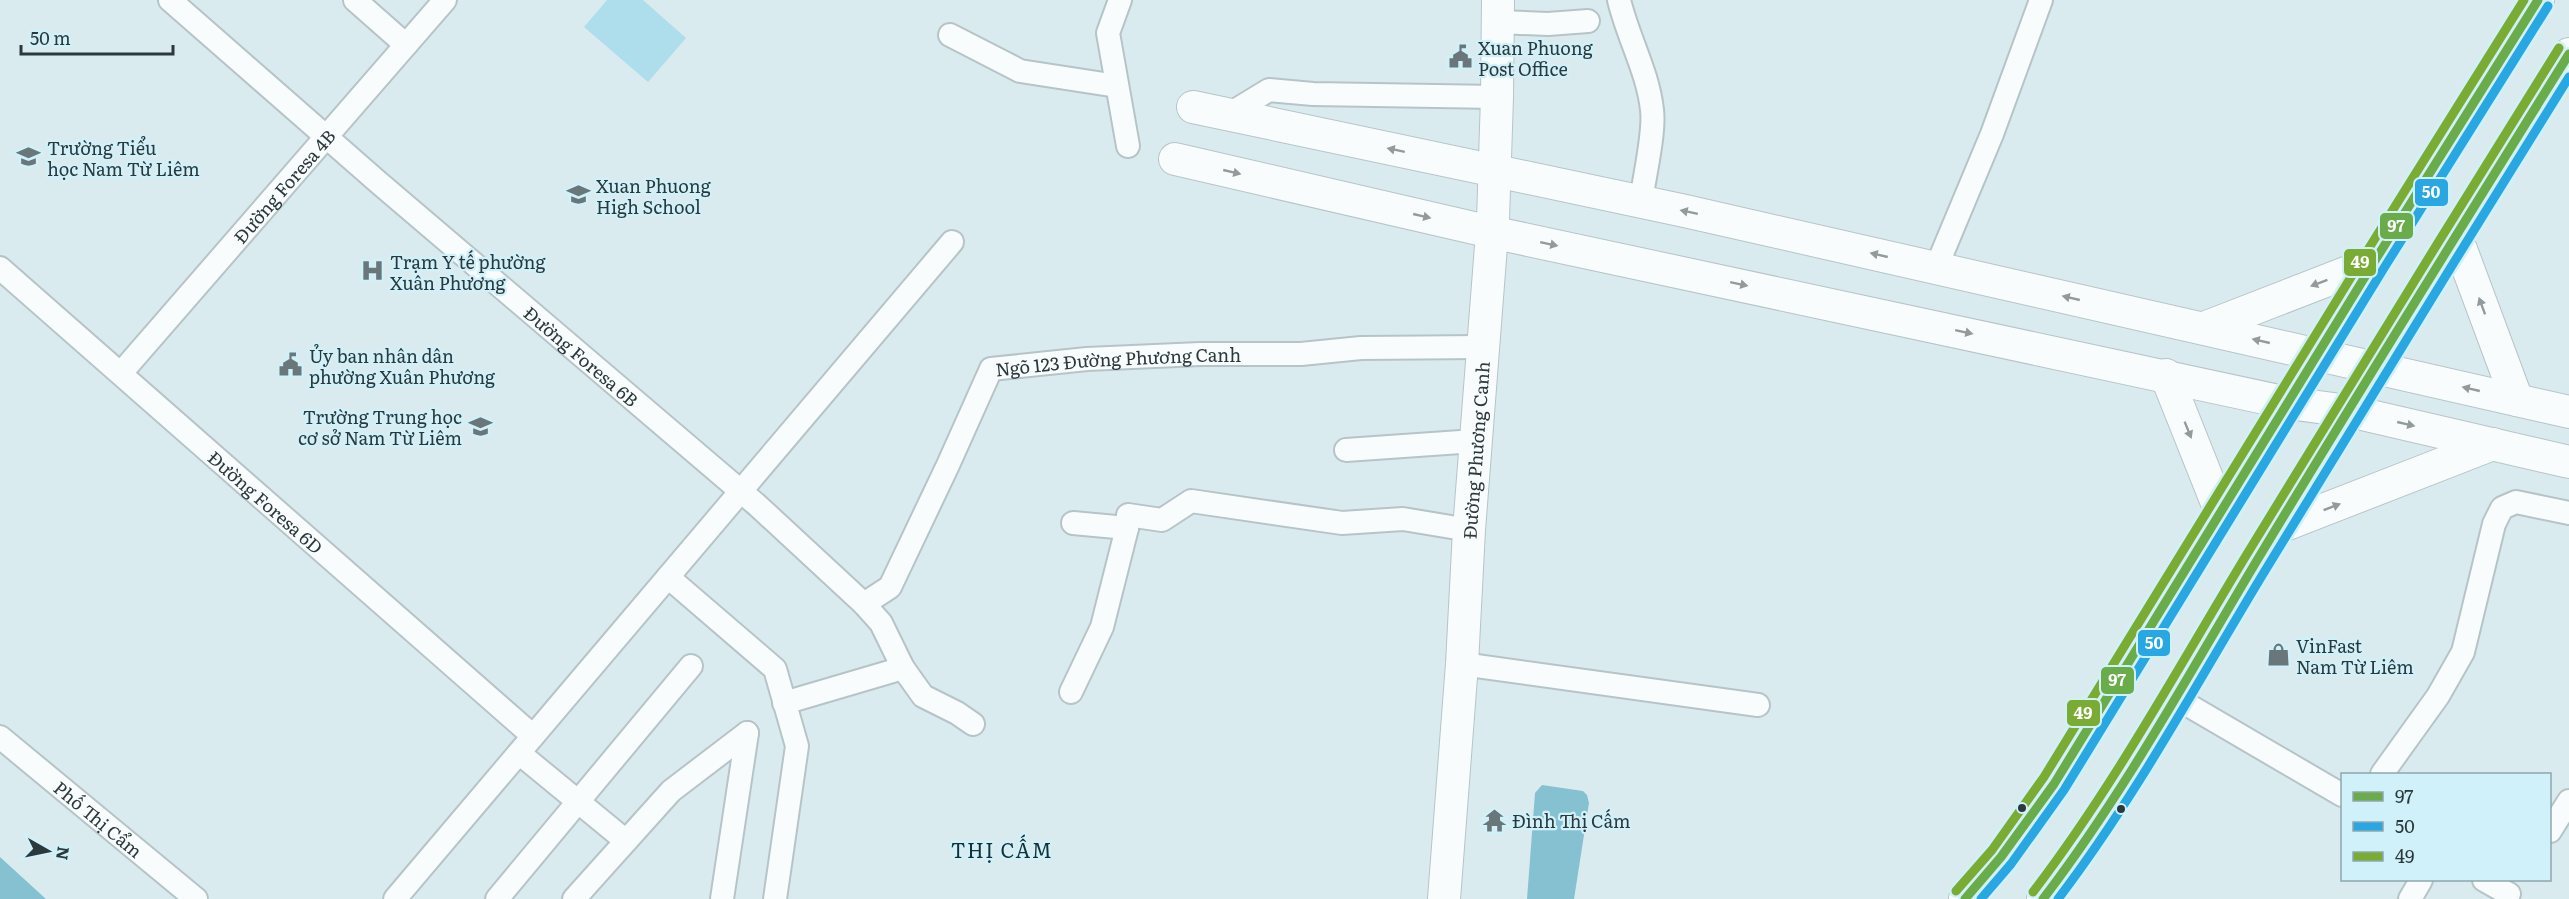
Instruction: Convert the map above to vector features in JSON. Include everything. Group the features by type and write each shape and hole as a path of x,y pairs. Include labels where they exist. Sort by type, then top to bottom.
{"street":[{"name":"Đường Foresa 6B","path":"170,0 431,227 741,491 864,604 881,623 903,669 923,696 973,724"},
{"path":"355,0 406,45"},
{"name":"Đường Foresa 4B","path":"121,373 445,0"},
{"path":"1120,0 1108,33 1128,146"},
{"path":"1619,0 1624,21 1647,85 1652,112 1641,202"},
{"path":"1936,268 1992,134 2041,0"},
{"path":"1965,899 2001,857 2054,784 2374,262 2538,0"},
{"path":"1498,11 1548,24 1588,21"},
{"name":"Đường Phương Canh","path":"1444,899 1491,232 1498,11"},
{"path":"950,35 1020,70 1117,86"},
{"path":"2043,899 2075,857 2175,698 2375,366 2569,54"},
{"path":"1228,115 1269,90 1313,94 1497,96"},
{"path":"1193,107 1641,202 2375,366 2569,412"},
{"path":"1175,159 1491,232 2288,403 2349,411 2569,462"},
{"path":"2456,236 2517,400"},
{"path":"407,895 533,736 952,242"},
{"path":"2204,328 2374,262"},
{"name":"Đường Foresa 6D","path":"0,268 533,736"},
{"name":"Ngõ 123 Đường Phương Canh","path":"864,604 890,587 991,369 1087,360 1200,354 1301,354 1361,348 1482,347"},
{"path":"2166,375 2221,513"},
{"path":"1346,450 1475,441"},
{"path":"2277,528 2493,444"},
{"path":"1071,692 1102,627 1127,528 1128,515 1162,520 1191,501 1342,523 1403,519 1469,530"},
{"path":"2383,773 2438,696 2463,652 2494,525 2502,508 2516,502 2569,513"},
{"path":"1074,523 1127,528"},
{"path":"668,577 775,669 797,746 775,899"},
{"path":"1462,664 1758,705"},
{"path":"497,899 691,666"},
{"path":"784,703 903,669"},
{"path":"2175,698 2341,794"},
{"path":"574,899 671,791 747,733 722,899"},
{"name":"Phố Thị Cẩm","path":"0,737 196,899"},
{"path":"519,753 626,841"},
{"path":"2551,829 2569,801"},
{"path":"2410,899 2420,881"},
{"path":"2488,881 2511,891"}],"shaded area":[{"path":"607,0 643,0 686,38 648,82 584,27"},
{"path":"1542,785 1583,791 1587,795 1589,803 1574,899 1527,899 1535,793"},
{"path":"0,857 46,899 0,899"}],"transit line":[{"name":"49","path":"1956,891 1992,850 2044,777 2524,0"},
{"name":"97","path":"1965,899 2001,857 2054,784 2374,262 2538,0"},
{"name":"50","path":"1981,899 2011,864 2064,790 2384,268 2548,6"},
{"name":"49","path":"2033,892 2063,852 2118,769 2324,427 2559,48"},
{"name":"97","path":"2043,899 2102,817 2129,774 2259,557 2569,54"},
{"name":"50","path":"2058,899 2113,821 2165,740 2263,574 2569,77"}],"place":[{"name":"Xuan Phuong Post Office","path":"1460,57"},
{"name":"Trường Tiểu học Nam Từ Liêm","path":"29,157"},
{"name":"Xuan Phuong High School","path":"578,195"},
{"name":"Trạm Y tế phường Xuân Phương","path":"372,271"},
{"name":"Ủy ban nhân dân phường Xuân Phương","path":"291,365"},
{"name":"Trường Trung học cơ sở Nam Từ Liêm","path":"480,426"},
{"name":"VinFast Nam Từ Liêm","path":"2278,655"},
{"name":"Đình Thị Cấm","path":"1494,820"}],"district":[{"name":"THỊ CẤM","path":"1002,849"}]}
